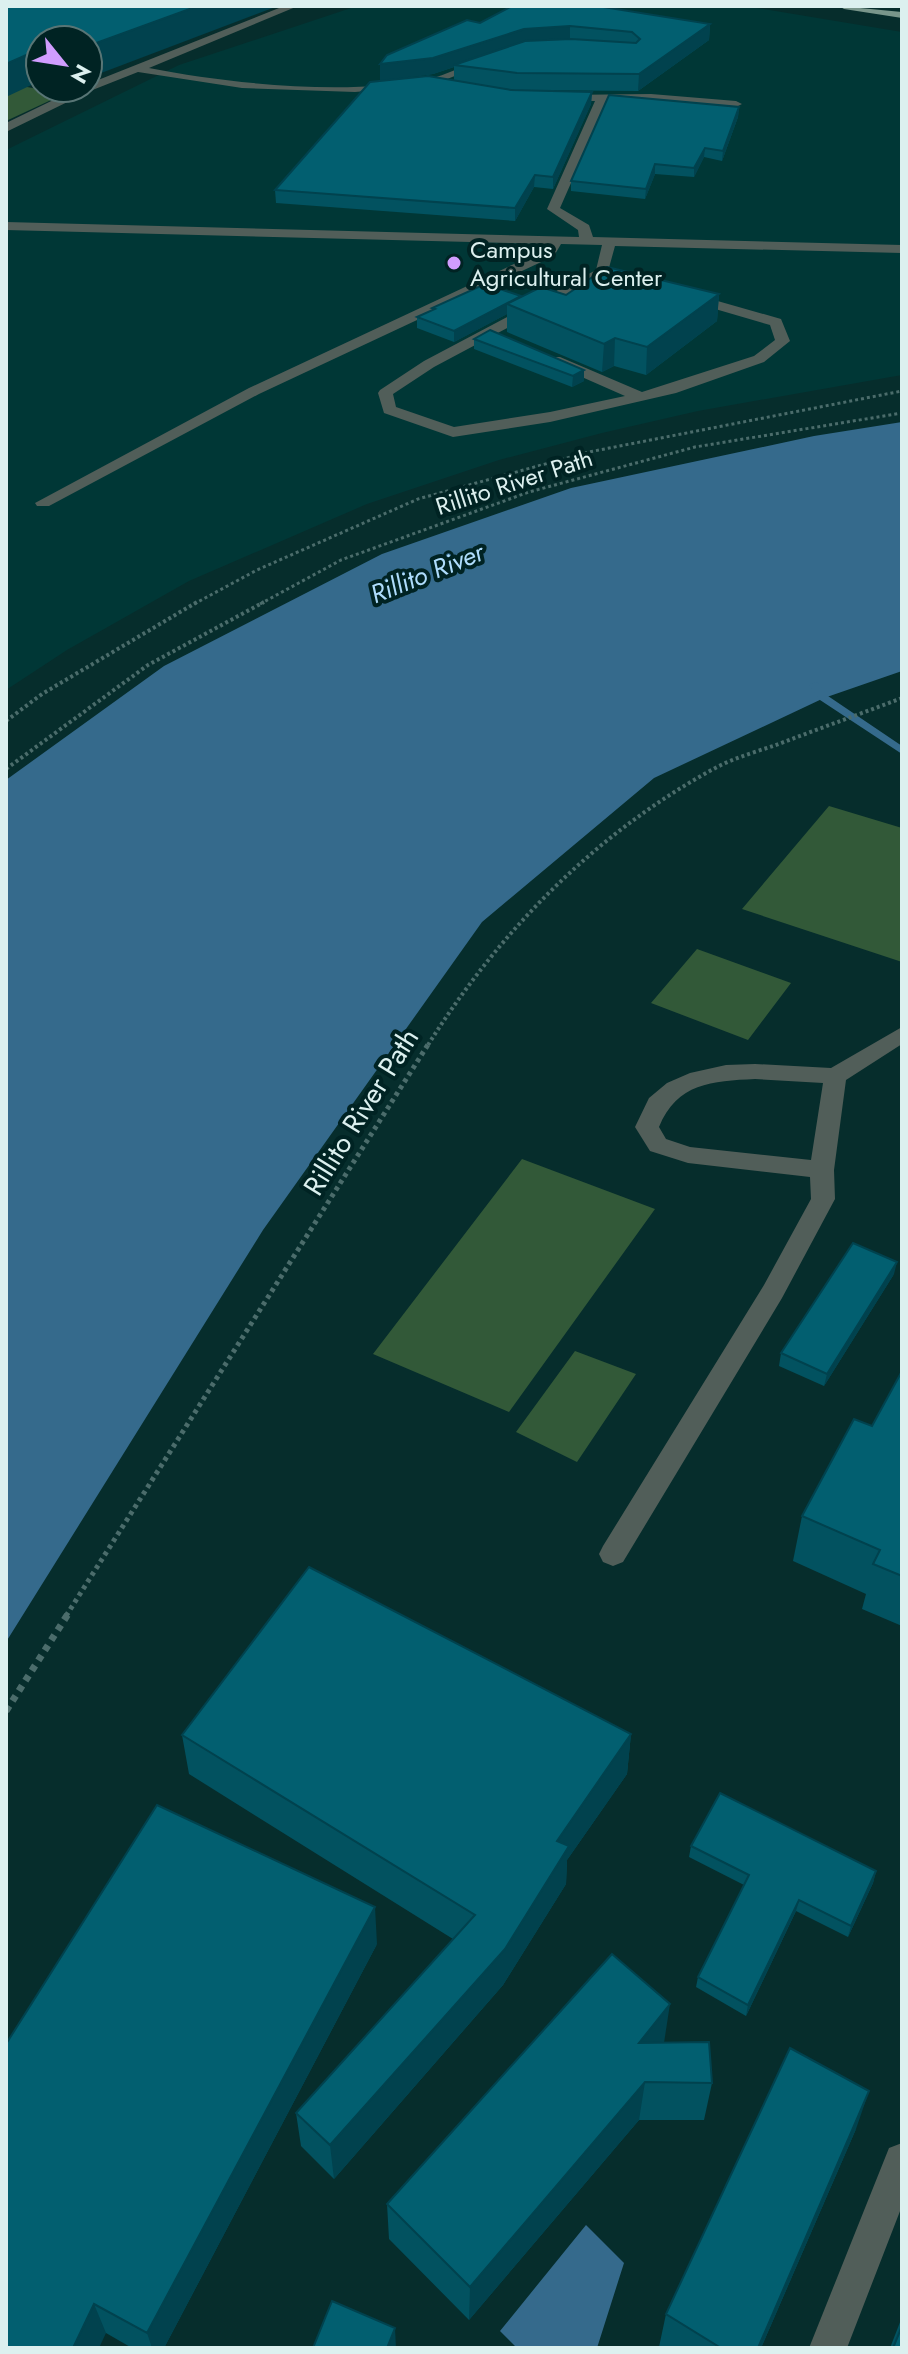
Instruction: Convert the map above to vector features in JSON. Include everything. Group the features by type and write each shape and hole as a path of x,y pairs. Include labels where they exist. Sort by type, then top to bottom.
{"main road":[{"path":"844,6 902,15"}],"street":[{"path":"104,81 293,6"},
{"path":"135,68 237,85 365,87 429,82 495,59"},
{"path":"429,82 459,90"},
{"path":"547,98 651,97 736,104"},
{"path":"587,241 584,228 553,209 602,99"},
{"path":"6,128 55,104"},
{"path":"6,226 902,249"},
{"path":"43,503 254,391 549,253 557,240"},
{"path":"609,242 609,274 496,334 429,364 385,393 389,410 453,432 550,417 671,390 759,359 783,341 776,322 674,293"},
{"path":"544,355 641,397"},
{"path":"822,1170 688,1155 658,1145 647,1127 650,1111 665,1096 686,1083 740,1071 835,1076 902,1034"},
{"path":"613,1554 773,1291 823,1199 822,1170 835,1076"},
{"path":"828,2348 902,2161"}],"path":[{"path":"6,721 52,687 204,598 257,570 418,499 589,452 902,391"},
{"name":"Rillito River Path","path":"6,769 148,665 341,560 529,492 695,447 902,413"},
{"name":"Rillito River Path","path":"6,1711 459,995 510,934 565,876 608,839 721,765 797,734 902,698"}],"shaded area":[{"name":"Campus Agricultural Center","path":"357,6 745,6 902,32 902,375 698,411 602,433 499,460 367,504 189,581 67,650 6,690 6,150 179,65"}],"green space":[{"path":"6,83 24,86 24,104 43,104 6,121"},
{"path":"829,806 902,828 902,962 742,909"},
{"path":"697,949 791,983 748,1040 651,1003"},
{"path":"522,1159 655,1209 509,1412 373,1354"},
{"path":"575,1351 636,1374 577,1462 516,1432"}],"water":[{"name":"Rillito River","path":"902,422 902,671 824,698 654,778 482,922 263,1230 6,1642 6,780 164,666 382,554 571,488 814,436"},
{"path":"586,2225 624,2263 597,2348 517,2348 500,2331"}],"building":[{"path":"6,6 198,6 104,40 104,24 24,24 24,56 6,64"},
{"path":"512,6 597,6 710,24 639,74 517,73 454,65 525,41 571,39 636,43 640,39 632,32 570,26 524,29 433,58 380,64 387,55 467,20 480,23"},
{"path":"428,76 511,90 592,92 553,177 535,175 515,208 275,190 370,82"},
{"path":"609,95 739,107 723,151 705,148 694,168 655,164 646,189 571,181"},
{"path":"607,267 719,294 647,347 615,338 604,344 507,304 541,287 566,295"},
{"path":"485,284 521,296 454,331 417,317 435,309 432,308"},
{"path":"490,330 584,370 573,376 474,339"},
{"path":"853,1243 897,1262 827,1374 781,1353"},
{"path":"902,1371 902,1576 873,1564 880,1550 802,1516 854,1419 872,1426"},
{"path":"309,1567 631,1734 557,1841 569,1846 505,1949 330,2145 296,2113 475,1915 182,1735"},
{"path":"720,1793 876,1871 851,1926 799,1900 748,2005 698,1977 749,1875 691,1846"},
{"path":"157,1805 375,1907 147,2333 94,2304 73,2348 6,2348 6,2044"},
{"path":"612,1954 670,2004 639,2043 709,2042 712,2083 645,2082 470,2287 387,2204"},
{"path":"790,2048 869,2091 758,2348 721,2348 666,2314"},
{"path":"332,2301 395,2328 387,2348 313,2348"},
{"path":"902,2326 902,2348 893,2348"}],"waterway":[{"path":"814,685 824,698 902,751"}],"place":[{"name":"Campus Agricultural Center","path":"454,263"}]}
